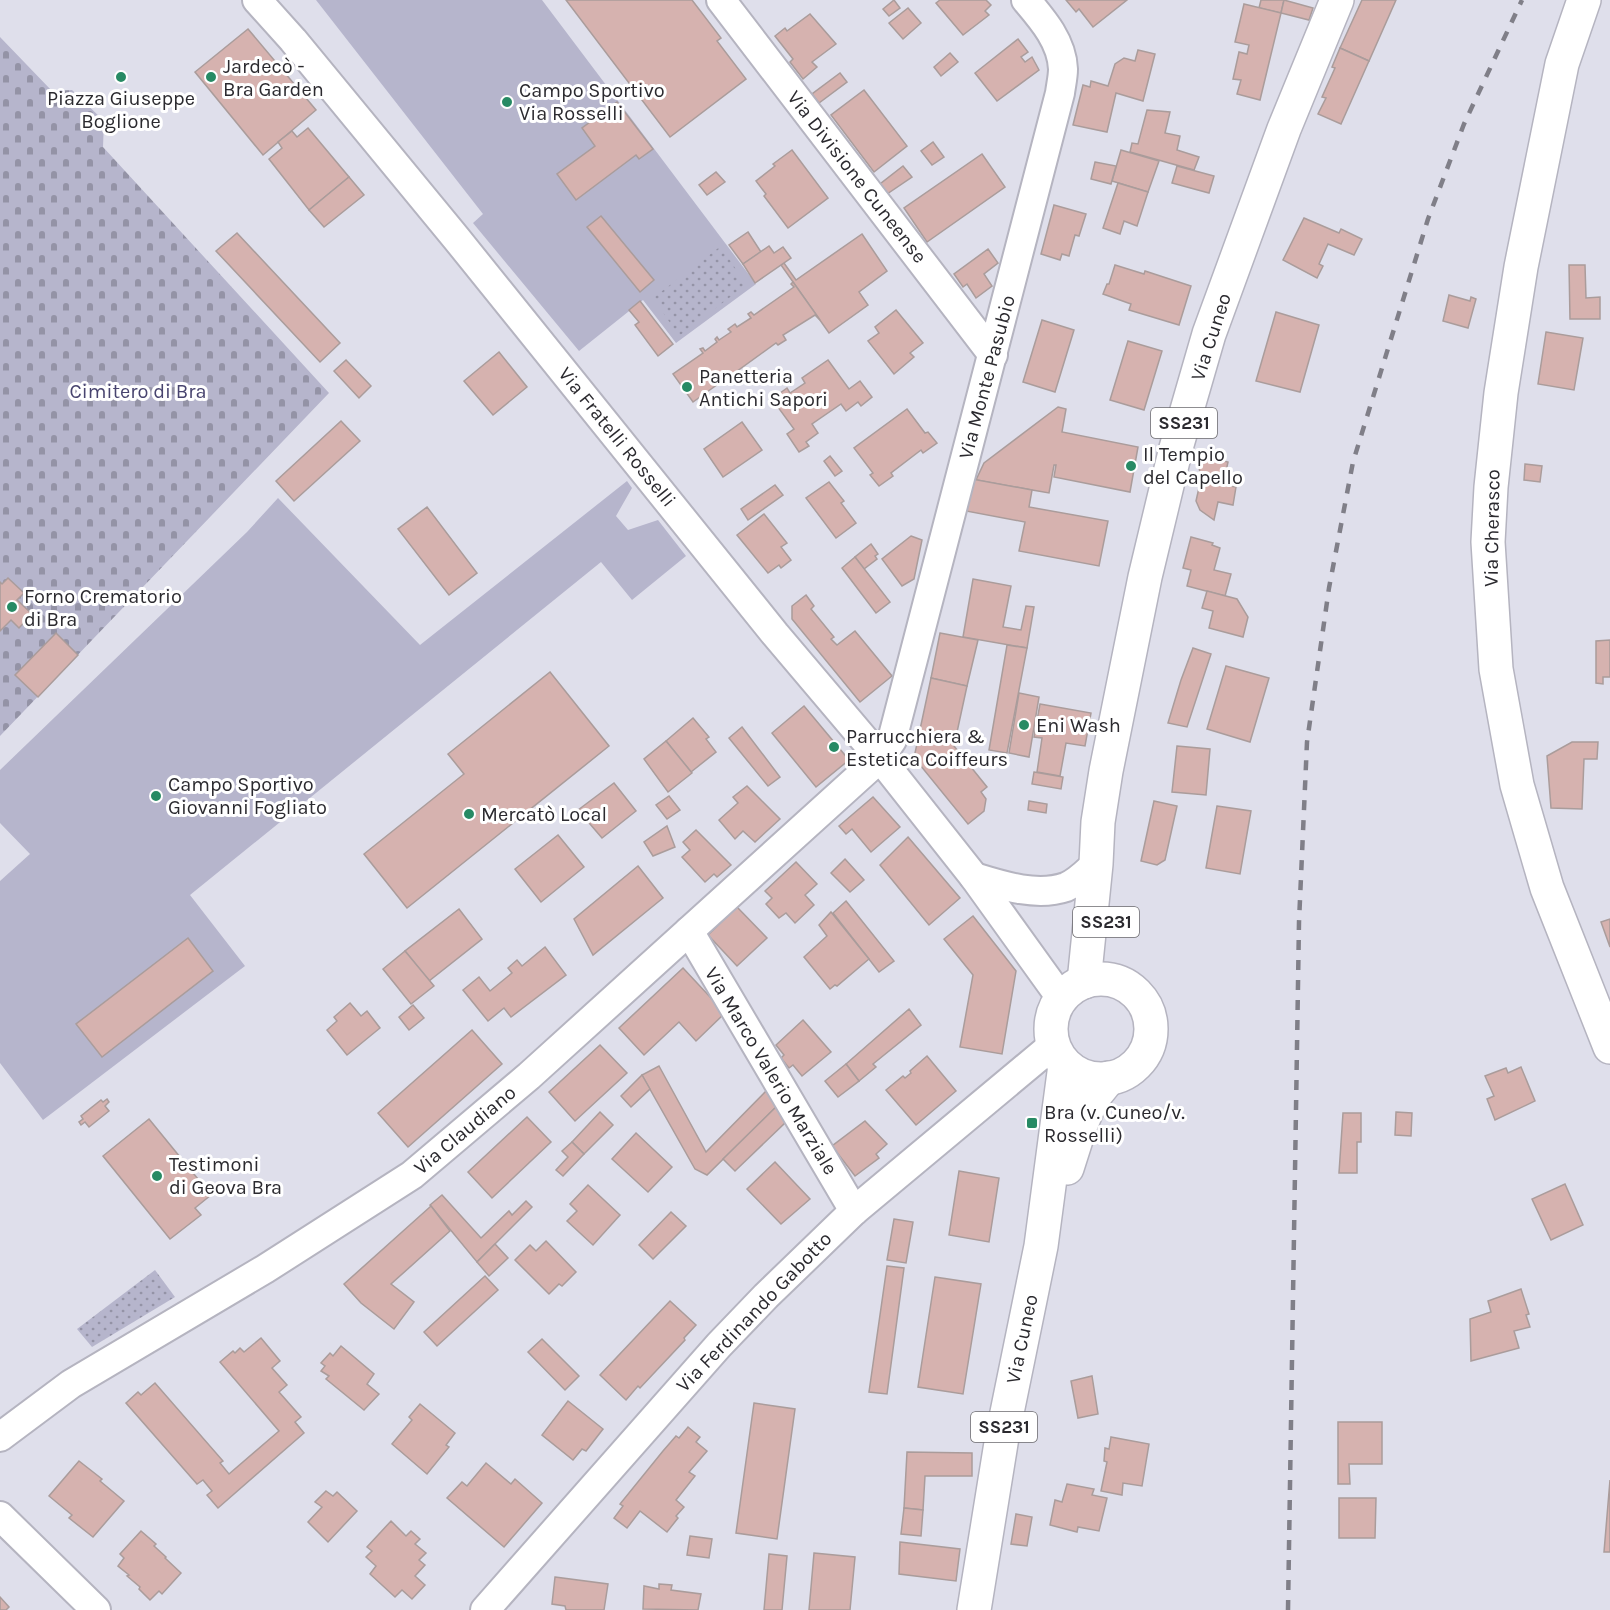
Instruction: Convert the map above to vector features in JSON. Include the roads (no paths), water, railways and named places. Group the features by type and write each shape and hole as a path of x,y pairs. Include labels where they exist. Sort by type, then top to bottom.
{"main road":[{"name":"Via Cuneo","path":"1087,987 1098,822 1106,771 1145,578 1176,448 1209,334 1284,129 1337,0"},
{"name":"Via Cherasco","path":"1584,0 1562,63 1521,267 1501,393 1488,542 1496,669 1517,785 1547,888 1610,1047"},
{"path":"1087,987 1129,987 1140,997 1148,1010 1151,1024 1150,1040 1135,1065 1123,1074 1109,1078 1093,1078 1078,1074 1059,1055 1050,1033 1055,1009 1087,987"},
{"name":"Via Cuneo","path":"974,1610 1002,1437 1041,1246 1059,1055"},
{"name":"Via Cuneo","path":"1041,1246 1081,1124 1092,1099 1109,1078"}],"street":[{"name":"Via Fratelli Rosselli","path":"256,0 293,40 456,238 737,587 880,758 974,877 1087,987"},
{"name":"Via Divisione Cuneense","path":"721,0 993,355"},
{"name":"Via Monte Pasubio","path":"880,758 892,740 1060,93 1063,69 1059,48 1045,22 1026,0"},
{"name":"Via Claudiano","path":"0,1437 71,1384 265,1269 412,1175 529,1076 880,758"},
{"path":"974,877 1006,886 1038,891 1065,887 1077,881 1096,864"},
{"name":"Via Marco Valerio Marziale","path":"689,931 854,1211"},
{"name":"Via Ferdinando Gabotto","path":"485,1610 719,1345 806,1255 854,1211 1059,1055"},
{"path":"0,1516 96,1610"}],"railway":[{"path":"1288,1610 1299,922 1307,742 1329,588 1353,462 1428,219 1464,124 1522,0"}],"place":[{"name":"Piazza Giuseppe Boglione","path":"121,77"},
{"name":"Jardecò - Bra Garden","path":"211,77"},
{"name":"Campo Sportivo Via Rosselli","path":"507,102"},
{"name":"Panetteria Antichi Sapori","path":"687,387"},
{"name":"Il Tempio del Capello","path":"1131,466"},
{"name":"Forno Crematorio di Bra","path":"12,607"},
{"name":"Eni Wash","path":"1024,725"},
{"name":"Parrucchiera & Estetica Coiffeurs","path":"834,747"},
{"name":"Campo Sportivo Giovanni Fogliato","path":"156,796"},
{"name":"Mercatò Local","path":"469,814"},
{"name":"Bra (v. Cuneo/v. Rosselli)","path":"1032,1123"},
{"name":"Testimoni di Geova Bra","path":"157,1176"}],"park label":[{"name":"Cimitero di Bra","path":"138,391"}]}
